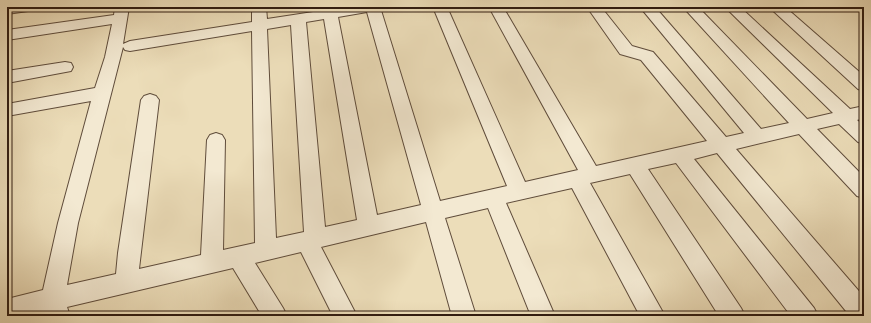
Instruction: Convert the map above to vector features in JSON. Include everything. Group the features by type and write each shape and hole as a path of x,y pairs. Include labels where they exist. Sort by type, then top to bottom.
{"street":[{"path":"7,10 30,7"},
{"path":"259,7 266,250"},
{"path":"130,46 330,14 349,9 373,7 432,212 464,316"},
{"path":"440,7 520,192"},
{"path":"496,7 584,177 653,316"},
{"path":"594,7 626,50 647,56 864,315"},
{"path":"647,7 758,137"},
{"path":"732,7 851,115 864,137"},
{"path":"776,7 864,85"},
{"path":"696,8 864,190"},
{"path":"7,35 121,12 113,57 68,223 42,309"},
{"path":"330,14 369,226"},
{"path":"298,19 311,240 345,316"},
{"path":"7,77 65,67"},
{"path":"7,110 102,93"},
{"path":"127,283 129,253 150,100"},
{"path":"7,310 42,309 127,283 851,115"},
{"path":"212,263 216,140"},
{"path":"680,155 806,316"},
{"path":"635,165 733,316"},
{"path":"494,198 543,316"},
{"path":"239,257 275,316"}]}
